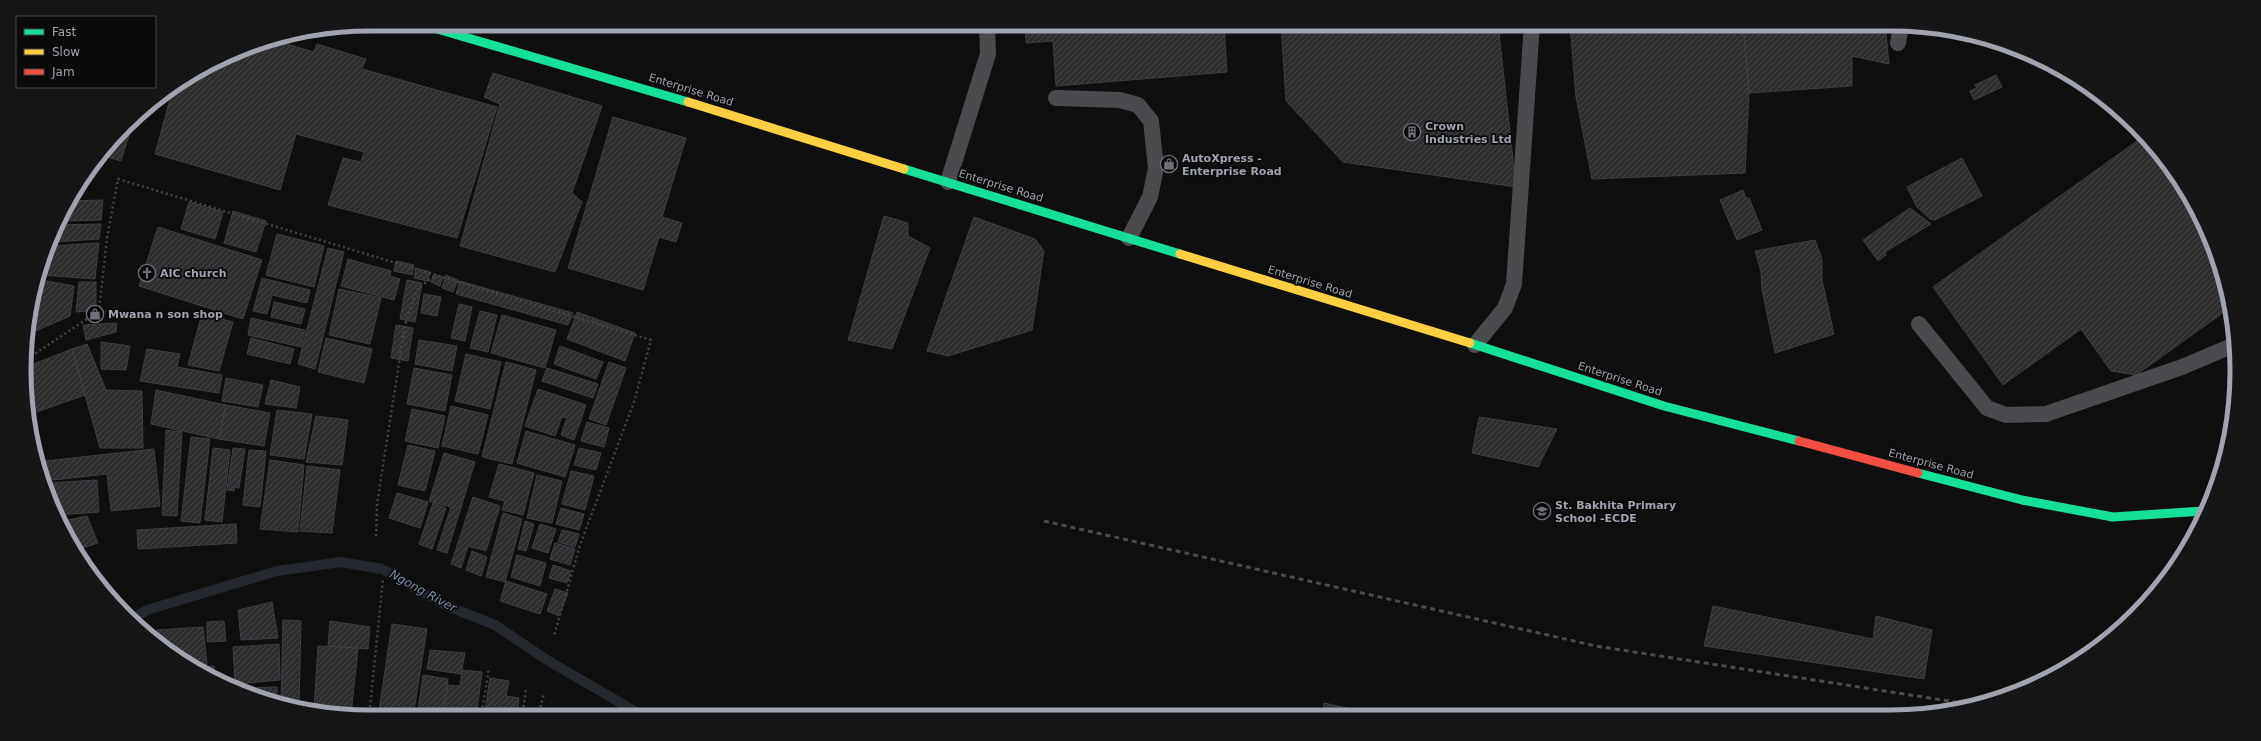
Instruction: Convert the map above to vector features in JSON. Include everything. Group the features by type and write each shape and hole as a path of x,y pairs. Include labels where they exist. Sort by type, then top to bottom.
{"main road":[{"name":"Enterprise Road","path":"444,31 672,97 1475,345 1664,406 2022,500 2113,517 2199,511"}],"lane":[{"path":"948,182 988,54 987,31"},
{"path":"1475,345 1505,308 1514,284 1532,31"},
{"path":"1898,43 1900,31"},
{"path":"1056,98 1120,100 1138,105 1151,121 1156,168 1150,197 1130,238"},
{"path":"1920,324 1987,408 2006,415 2046,414 2182,367 2229,347"}],"path":[{"path":"32,355 99,311 106,238 118,178 651,340 634,402 580,545 554,636"},
{"path":"376,536 377,504 405,325 418,288 436,274"},
{"path":"369,710 383,579"},
{"path":"482,710 489,668"},
{"path":"523,710 526,689"},
{"path":"540,710 544,693"}],"building":[{"path":"1025,31 1224,31 1227,72 1056,86 1053,41 1026,43"},
{"name":"Crown Industries Ltd","path":"1281,31 1499,31 1516,187 1343,162 1286,101"},
{"path":"1571,31 1744,31 1749,93 1745,173 1592,179 1576,97"},
{"path":"1744,31 1886,31 1889,64 1852,56 1852,86 1749,93"},
{"path":"283,43 314,52 317,44 366,59 362,69 497,107 457,238 328,205 343,158 361,162 364,152 296,134 280,190 155,154 171,96 201,76 220,66 261,49"},
{"path":"493,73 602,106 572,193 582,202 555,272 460,246 500,104 484,97"},
{"path":"1996,75 2002,87 1974,100 1970,91 1977,88 1975,85"},
{"path":"613,117 686,138 662,217 682,223 676,242 659,237 643,290 568,268"},
{"path":"131,129 121,161 107,157"},
{"path":"2139,139 2173,182 2195,220 2212,261 2224,312 2136,375 2111,371 2081,329 2003,385 1933,287"},
{"path":"1962,158 1982,196 1935,220 1930,219 1917,207 1907,187"},
{"path":"1743,190 1746,198 1749,198 1762,230 1737,240 1720,200"},
{"path":"103,200 101,220 66,221 76,201"},
{"path":"189,202 223,212 215,239 181,229"},
{"path":"1910,208 1931,224 1885,252 1886,255 1878,261 1863,240"},
{"path":"233,211 266,221 256,252 224,243"},
{"path":"884,216 908,223 908,236 930,248 892,349 848,340"},
{"path":"974,217 1035,239 1044,251 1032,330 948,356 927,351"},
{"path":"101,224 99,239 57,242 64,225"},
{"path":"158,227 262,260 243,319 139,286"},
{"path":"277,234 324,246 314,287 266,275"},
{"path":"1815,240 1822,259 1822,280 1834,334 1775,353 1762,289 1761,272 1755,251"},
{"path":"99,243 95,279 45,275 55,246"},
{"path":"328,248 344,252 315,369 298,364"},
{"path":"348,259 391,271 390,276 400,279 394,300 341,286"},
{"path":"396,261 414,265 412,275 394,271"},
{"path":"416,268 430,272 428,281 414,278"},
{"path":"434,274 443,277 440,286 431,282"},
{"path":"446,275 458,280 453,292 442,288"},
{"path":"262,278 310,290 307,303 272,295 267,314 253,311"},
{"path":"44,280 74,286 70,316 33,332"},
{"path":"407,280 422,283 415,322 400,319"},
{"path":"460,281 573,313 568,325 456,294"},
{"path":"79,282 96,282 96,310 76,312"},
{"path":"339,289 381,298 370,344 329,335"},
{"path":"424,294 441,297 437,316 421,313"},
{"path":"274,302 305,309 301,324 271,317"},
{"path":"459,304 472,307 465,341 451,338"},
{"path":"480,311 497,315 488,352 470,348"},
{"path":"577,312 635,333 625,361 567,339"},
{"path":"202,314 233,322 219,371 188,365"},
{"path":"502,315 556,330 545,368 491,353"},
{"path":"251,318 305,330 301,347 248,335"},
{"path":"117,323 116,332 86,340 83,325"},
{"path":"396,325 413,328 408,361 391,358"},
{"path":"251,338 294,349 290,364 247,354"},
{"path":"326,338 372,349 364,383 318,372"},
{"path":"419,340 457,346 452,371 415,364"},
{"path":"101,342 130,346 126,370 101,369"},
{"path":"87,344 106,390 142,391 143,448 100,448 72,349"},
{"path":"560,346 603,362 596,379 554,364"},
{"path":"72,349 85,395 34,413 31,365"},
{"path":"147,349 180,354 177,367 222,375 219,393 140,381"},
{"path":"466,354 501,362 490,409 455,401"},
{"path":"506,362 536,370 512,464 482,457"},
{"path":"609,362 626,368 606,425 589,419"},
{"path":"414,368 452,375 445,411 407,404"},
{"path":"547,368 598,384 593,398 542,381"},
{"path":"226,378 263,385 258,407 222,401"},
{"path":"271,380 300,387 296,408 265,404"},
{"path":"538,389 586,405 574,440 561,435 567,418 562,417 555,436 525,426"},
{"path":"156,390 226,405 219,439 151,424"},
{"path":"226,405 270,413 264,446 219,439"},
{"path":"451,406 488,415 478,454 442,446"},
{"path":"412,409 445,416 438,448 405,441"},
{"path":"277,410 312,414 304,459 270,455"},
{"path":"316,416 348,420 342,465 306,462"},
{"path":"1479,417 1557,429 1538,467 1472,453"},
{"path":"587,422 609,428 604,447 581,441"},
{"path":"166,430 182,432 177,516 162,515"},
{"path":"526,431 575,445 565,477 517,463"},
{"path":"191,437 210,439 200,523 181,521"},
{"path":"408,445 435,451 425,491 398,485"},
{"path":"213,448 230,450 222,522 205,520"},
{"path":"233,448 245,449 239,488 235,487 234,491 227,490"},
{"path":"579,448 601,453 596,470 574,465"},
{"path":"154,449 160,506 111,511 107,474 49,480 44,461"},
{"path":"249,450 266,451 260,507 243,505"},
{"path":"444,453 475,462 447,553 437,550 451,507 429,501"},
{"path":"270,460 304,465 298,532 260,529"},
{"path":"499,464 534,473 523,515 502,510 505,501 489,497"},
{"path":"307,466 340,470 332,533 300,531"},
{"path":"571,471 594,476 585,510 562,504"},
{"path":"537,475 562,481 552,523 527,518"},
{"path":"97,480 99,512 63,515 50,483"},
{"path":"397,493 428,502 420,528 389,518"},
{"path":"473,497 500,506 486,551 468,546 461,568 451,564"},
{"path":"433,503 446,508 432,549 419,544"},
{"path":"561,508 584,514 579,530 556,524"},
{"path":"503,513 522,519 505,582 486,577"},
{"path":"87,516 98,543 81,548 66,521"},
{"path":"525,521 534,524 526,551 518,549"},
{"path":"236,524 237,543 138,549 137,530"},
{"path":"540,524 556,529 548,553 532,548"},
{"path":"562,530 579,534 575,547 558,542"},
{"path":"555,543 575,549 570,565 550,559"},
{"path":"472,551 487,557 481,576 466,570"},
{"path":"517,555 546,563 540,586 511,577"},
{"path":"553,565 571,571 567,583 549,578"},
{"path":"506,581 547,594 540,614 500,601"},
{"path":"555,589 568,593 559,616 547,611"},
{"path":"272,602 278,638 241,640 238,610"},
{"path":"1713,606 1873,639 1876,616 1932,630 1924,679 1704,646"},
{"path":"283,620 301,621 299,702 281,697"},
{"path":"224,621 226,641 207,642 207,622"},
{"path":"330,621 370,627 368,649 328,646"},
{"path":"392,624 427,629 414,710 379,710"},
{"path":"203,627 207,665 201,665 182,653 157,634 157,630"},
{"path":"279,644 280,680 240,684 235,681 233,647"},
{"path":"318,646 358,648 352,709 314,705"},
{"path":"430,650 465,653 461,674 427,669"},
{"path":"214,666 215,672 205,667"},
{"path":"462,670 482,672 477,710 444,710 448,685 460,686"},
{"path":"423,675 448,679 443,710 418,710"},
{"path":"490,678 509,681 506,696 519,698 518,710 485,710"},
{"path":"277,687 277,696 261,692 250,688"},
{"path":"1324,703 1356,710 1323,710"}],"waterway":[{"name":"Ngong River","path":"136,617 147,610 277,571 341,562 382,569 445,605 495,625 547,660 633,710"}],"railway":[{"path":"1044,521 1596,646 1959,703"}],"traffic: fast":[{"path":"444,31 688,102"},
{"path":"904,169 1180,254"},
{"path":"1470,343 1664,406 1799,441"},
{"path":"1918,473 2022,500 2113,517 2199,511"}],"traffic: slow":[{"path":"688,102 904,169"},
{"path":"1180,254 1470,343"}],"traffic: jam":[{"path":"1799,441 1918,473"}],"place":[{"name":"Crown Industries Ltd","path":"1412,132"},
{"name":"AutoXpress - Enterprise Road","path":"1169,164"},
{"name":"AIC church","path":"147,273"},
{"name":"Mwana n son shop","path":"95,314"},
{"name":"St. Bakhita Primary School -ECDE","path":"1542,511"}]}
